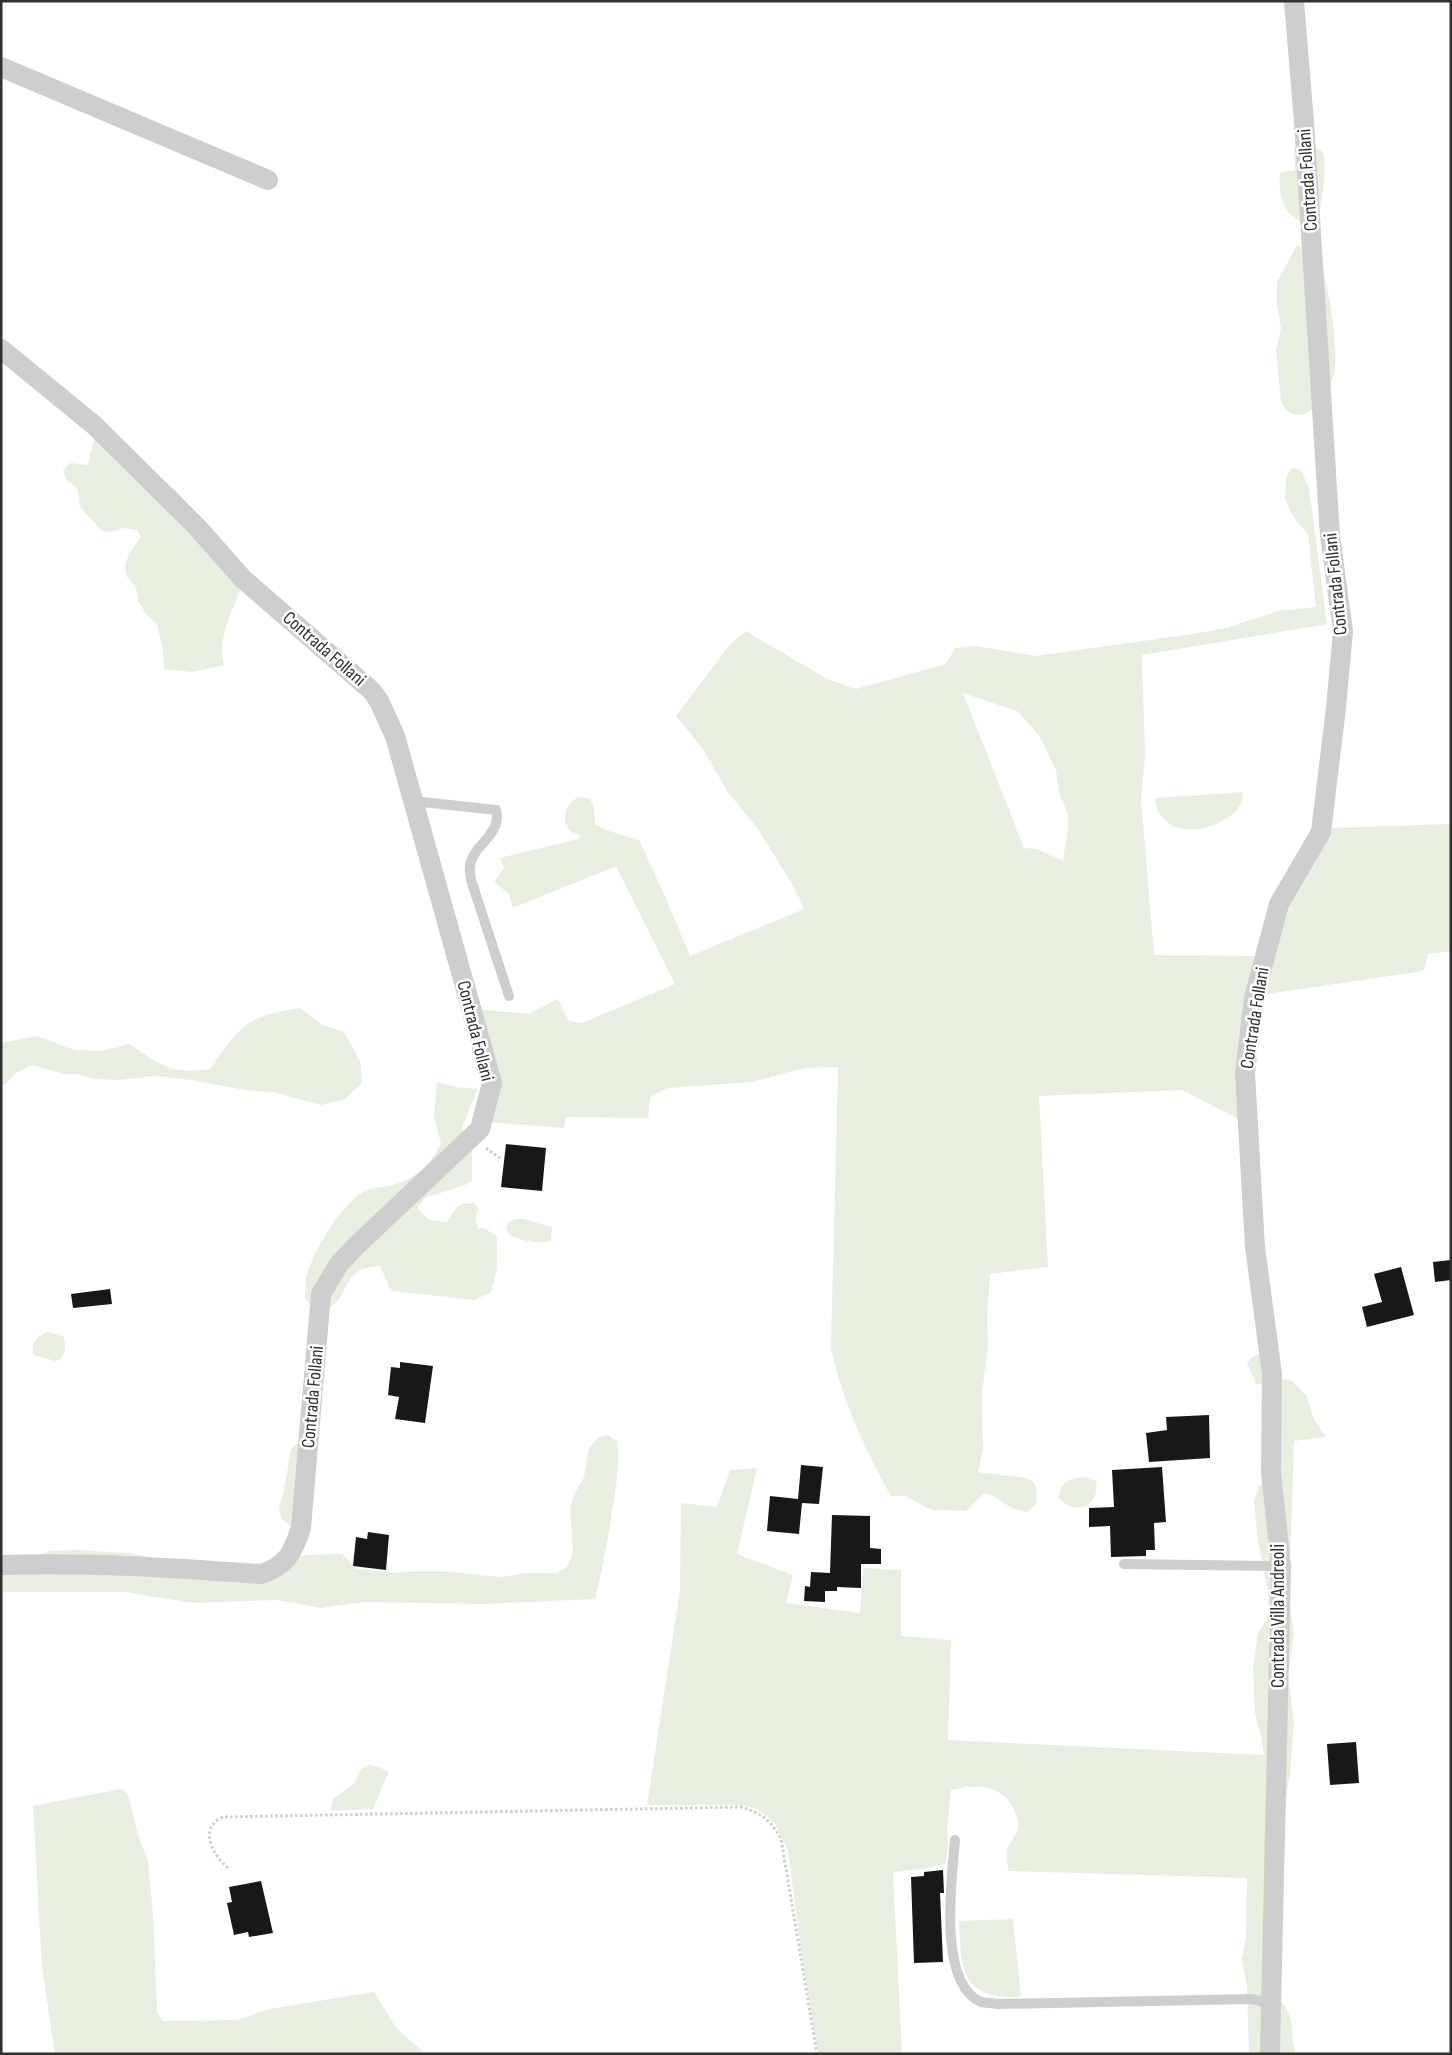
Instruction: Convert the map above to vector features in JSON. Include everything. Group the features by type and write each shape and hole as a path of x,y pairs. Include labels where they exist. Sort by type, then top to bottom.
{"street":[{"name":"Contrada Follani","path":"1251,1181 1245,1073 1254,998 1279,904 1322,832 1343,631 1330,536 1304,122 1294,1"},
{"path":"1,67 268,180"},
{"name":"Contrada Follani","path":"1,349 94,425 197,527 243,579 372,691 379,701 395,736 492,1083 480,1129 356,1246 339,1264 321,1294 301,1528 294,1547 284,1563 275,1570 261,1574 156,1567 1,1564"},
{"name":"Contrada Villa Andreoli","path":"1251,1181 1255,1247 1272,1374 1271,1472 1281,1566 1270,2054"}],"lane":[{"path":"414,801 496,810 498,815 495,828 473,857 470,867 471,880 509,996"},
{"path":"1124,1564 1281,1566"},
{"path":"955,1840 949,1909 951,1946 967,1991 982,2002 997,2004 1252,1999 1271,2004"}],"path":[{"path":"228,1868 216,1854 209,1836 211,1826 215,1821 223,1817 742,1807 764,1816 775,1827 781,1839 817,2054"}],"shaded area":[{"path":"1309,146 1317,148 1323,153 1325,168 1316,228 1297,220 1286,209 1280,184 1280,173 1295,170 1294,148"},
{"path":"1297,245 1314,255 1320,264 1328,292 1336,358 1334,375 1325,396 1313,409 1299,415 1292,414 1286,410 1281,401 1276,351 1281,328 1277,305 1277,282"},
{"path":"95,434 175,490 197,514 242,587 224,635 222,655 224,665 192,672 164,669 163,651 157,624 146,614 138,601 136,587 127,577 125,565 129,554 141,537 137,530 124,528 110,532 102,531 80,507 78,490 68,482 63,470 70,463 88,465"},
{"path":"1292,468 1301,470 1309,488 1327,624 1142,655 1145,757 1141,799 1154,955 1258,956 1240,1120 1182,1090 1039,1096 1048,1267 990,1274 987,1315 988,1346 982,1393 983,1450 978,1472 1015,1476 1032,1481 1036,1489 1036,1504 1027,1512 1019,1511 984,1493 966,1511 932,1510 905,1496 891,1496 855,1424 841,1387 831,1348 838,1067 805,1068 752,1082 669,1088 650,1097 648,1118 566,1117 564,1128 486,1122 476,1009 529,1014 558,999 569,1021 582,1023 675,984 616,866 513,908 509,894 494,882 504,868 500,858 579,839 580,835 573,833 568,828 565,817 572,801 577,798 585,798 590,799 594,807 595,824 606,830 639,840 690,956 804,909 794,887 758,829 727,791 704,750 676,716 729,646 746,631 827,679 856,689 946,664 955,648 976,646 1036,656 1193,634 1226,628 1278,611 1316,607 1308,535 1293,516 1285,499 1286,477","holes":["963,693 1017,711 1039,735 1056,770 1059,793 1068,814 1063,861 1037,849 1024,848"]},
{"path":"1243,792 1241,804 1232,814 1220,822 1192,830 1179,828 1167,823 1159,813 1155,798"},
{"path":"1451,824 1451,951 1428,954 1424,971 1260,995 1290,900 1329,828"},
{"path":"300,1008 322,1025 344,1032 360,1061 362,1083 345,1099 322,1105 272,1092 245,1090 191,1080 155,1076 119,1080 96,1079 76,1074 64,1074 32,1065 15,1073 6,1084 1,1085 1,1043 37,1036 75,1050 101,1051 129,1044 166,1067 196,1071 210,1069 229,1043 245,1026 269,1014"},
{"path":"437,1082 457,1087 478,1089 462,1127 464,1139 472,1151 472,1181 425,1198 417,1208 429,1220 447,1222 457,1207 463,1204 474,1203 478,1208 476,1218 478,1229 484,1228 497,1236 497,1268 491,1292 475,1300 391,1291 380,1266 374,1266 357,1272 337,1302 332,1306 324,1310 315,1311 305,1298 306,1278 315,1254 330,1227 360,1194 370,1189 389,1186 406,1180 420,1171 431,1160 441,1144 434,1117"},
{"path":"515,1219 524,1219 552,1227 551,1240 536,1242 509,1235 506,1228 508,1222"},
{"path":"48,1332 63,1336 65,1348 60,1360 55,1361 34,1355 33,1347 35,1340"},
{"path":"1262,1353 1265,1384 1256,1384 1247,1363 1252,1357"},
{"path":"1277,1379 1291,1380 1306,1395 1314,1419 1326,1437 1294,1441 1289,1598 1294,1632 1288,1678 1294,1720 1290,1775 1286,1797 1280,2000 1286,2007 1291,2020 1296,2054 1249,2054 1247,1987 1242,1959 1246,1937 1247,1878 1008,1871 1008,1847 1018,1829 1016,1815 1011,1804 999,1792 976,1786 951,1790 947,1831 948,1849 945,1864 893,1872 902,2054 818,2054 801,1952 788,1850 774,1822 757,1809 742,1805 647,1805 680,1590 681,1503 717,1507 730,1470 757,1468 737,1554 793,1575 786,1603 860,1613 863,1568 901,1570 901,1636 951,1640 948,1740 1264,1755 1255,1715 1253,1669 1258,1633 1269,1616 1268,1590 1258,1541 1254,1501 1259,1487 1268,1476"},
{"path":"608,1435 617,1441 617,1476 607,1544 595,1599 485,1604 364,1602 321,1608 278,1600 193,1603 125,1592 1,1592 1,1559 26,1560 50,1551 77,1550 129,1553 208,1570 275,1573 299,1557 306,1555 342,1554 351,1563 352,1568 393,1573 440,1571 501,1577 526,1573 556,1573 567,1567 573,1553 570,1508 575,1493 584,1477 589,1448 599,1437"},
{"path":"300,1441 292,1528 281,1518 279,1507 291,1449"},
{"path":"1085,1477 1096,1481 1094,1497 1085,1506 1079,1508 1065,1504 1059,1498 1061,1488 1067,1482"},
{"path":"369,1765 389,1772 373,1809 331,1811 333,1799 354,1784 361,1769"},
{"path":"121,1789 128,1794 138,1835 148,1861 153,1915 157,2012 163,2021 237,2020 270,2009 374,1992 397,2029 426,2054 55,2054 42,1968 33,1806"},
{"path":"1013,1919 1021,1997 986,1993 976,1987 968,1978 964,1968 961,1954 959,1921"}],"building":[{"path":"506,1144 546,1148 542,1191 501,1187"},
{"path":"1451,1260 1451,1280 1435,1282 1433,1262"},
{"path":"1401,1267 1414,1315 1367,1327 1362,1307 1382,1302 1374,1274"},
{"path":"110,1289 112,1304 73,1308 71,1294"},
{"path":"400,1362 433,1366 425,1423 395,1419 399,1397 388,1395 391,1367 400,1368"},
{"path":"1209,1415 1210,1458 1149,1462 1146,1433 1167,1430 1166,1417"},
{"path":"801,1465 823,1467 819,1504 802,1503 799,1534 767,1531 770,1496 798,1499"},
{"path":"1162,1467 1166,1522 1154,1523 1155,1550 1146,1550 1146,1556 1111,1557 1110,1526 1089,1527 1089,1508 1114,1507 1112,1470"},
{"path":"832,1515 870,1516 870,1548 881,1549 881,1564 861,1564 861,1588 837,1587 837,1591 825,1591 825,1602 804,1601 805,1586 810,1587 811,1572 830,1573"},
{"path":"368,1532 389,1535 386,1570 353,1566 356,1537 367,1539"},
{"path":"1356,1742 1359,1783 1330,1785 1327,1744"},
{"path":"943,1870 944,1893 940,1893 943,1962 914,1963 911,1877 924,1876 924,1872"},
{"path":"261,1881 273,1933 249,1937 248,1932 234,1935 227,1903 232,1902 229,1887"}]}
